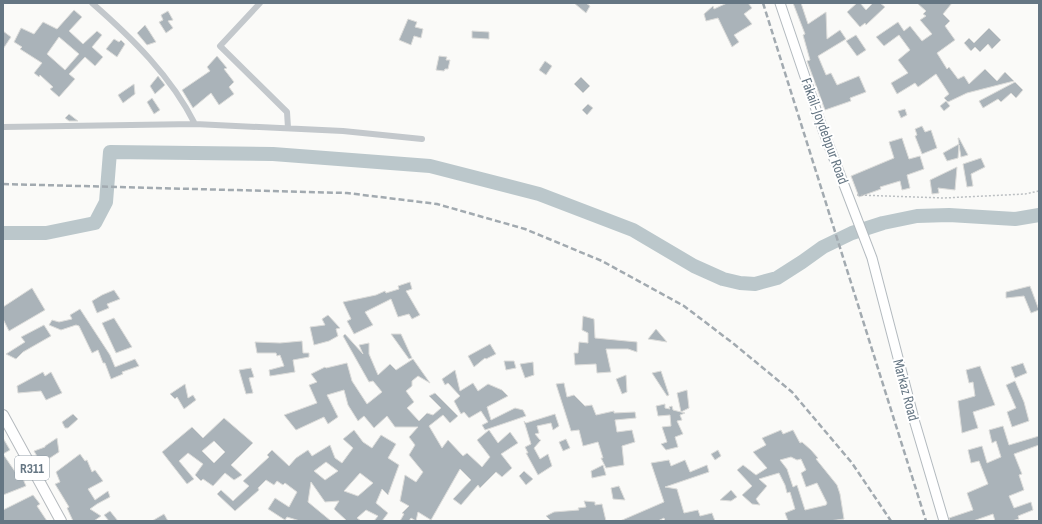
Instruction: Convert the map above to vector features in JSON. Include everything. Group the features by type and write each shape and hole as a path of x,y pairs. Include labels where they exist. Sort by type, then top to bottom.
{"main road":[{"name":"R311","path":"3,415 61,521"}],"street":[{"path":"92,3 125,31 154,62 195,124"},
{"path":"260,3 220,46 287,112 288,128"},
{"name":"Fakail-Joydebpur Road","path":"780,3 823,130 872,258"},
{"path":"3,127 195,124 343,131 422,139"},
{"name":"Markaz Road","path":"872,258 915,423 944,521"}],"path":[{"path":"849,195 944,198 1025,194 1039,191"}],"building":[{"path":"574,3 586,3 590,6 586,13"},
{"path":"727,3 748,3 752,8 744,14 752,24 734,35 739,42 732,47 718,18 706,21 704,14 713,6 714,9"},
{"path":"793,3 801,3 808,24 826,12 827,39 840,30 846,39 818,56 826,75 831,73 837,85 859,76 866,92 850,98 851,101 825,110 807,61 810,60 803,35 805,34"},
{"path":"857,3 860,3 866,10 873,3 880,3 885,7 866,25 865,23 860,27 847,12"},
{"path":"917,3 952,3 943,14 950,21 945,26 955,40 937,53 947,69 949,67 958,79 964,76 969,84 985,69 997,81 1005,72 1014,81 967,93 948,102 944,98 949,94 936,74 918,87 915,83 897,94 891,83 908,73 898,60 910,50 899,35 884,46 876,37 898,22 904,31 910,26 922,41 932,34 920,20 926,16 923,14 926,11"},
{"path":"74,10 82,17 69,31 83,44 97,31 102,35 92,47 103,57 95,66 85,57 69,74 75,79 59,97 50,89 53,87 40,75 39,77 34,73 42,63 20,49 22,47 14,42 21,28 34,34 43,22 57,29","holes":["59,37 79,54 65,70 47,54"]},
{"path":"168,11 173,20 168,21 173,28 166,33 159,22 163,20 161,15"},
{"path":"408,19 417,22 415,27 423,29 421,38 414,36 411,45 399,40"},
{"path":"145,25 156,42 147,45 137,33"},
{"path":"989,28 1001,40 992,49 988,44 980,52 975,47 971,51 964,43 969,38 974,43"},
{"path":"3,31 11,37 3,49"},
{"path":"472,31 489,32 489,39 472,38"},
{"path":"856,35 866,50 857,56 846,41"},
{"path":"114,39 119,42 121,40 125,44 117,57 106,49"},
{"path":"217,56 227,68 224,69 234,82 229,87 234,94 219,105 211,93 193,108 182,90 210,71 207,67"},
{"path":"439,56 447,57 446,60 450,60 448,69 445,69 444,71 436,70"},
{"path":"545,61 552,66 546,75 539,70"},
{"path":"158,76 165,85 155,94 150,86"},
{"path":"581,77 590,86 583,93 574,84"},
{"path":"1015,82 1023,90 1016,98 1011,93 1001,102 998,99 983,108 979,101"},
{"path":"134,84 135,94 123,103 118,95"},
{"path":"152,98 160,110 154,114 147,102"},
{"path":"946,101 950,106 944,111 940,106"},
{"path":"588,104 593,108 587,115 582,110"},
{"path":"905,109 907,115 901,118 898,111"},
{"path":"69,114 78,121 69,121 65,118"},
{"path":"922,126 925,132 931,130 937,148 922,154 915,136 917,135 915,129"},
{"path":"902,138 909,159 920,156 924,169 907,175 910,188 902,190 900,181 880,187 881,189 859,197 851,176 894,158 889,142"},
{"path":"958,138 968,155 961,157 959,145 958,158 947,161 943,153 959,144"},
{"path":"981,158 985,167 971,174 973,186 967,187 963,164"},
{"path":"957,167 955,190 938,188 939,193 932,194 930,180"},
{"path":"410,282 412,289 406,291 420,315 412,319 409,314 398,317 391,299 365,312 373,325 354,334 347,321 351,319 343,302 376,295 385,291 386,293 399,289 398,286"},
{"path":"1030,286 1039,310 1031,313 1024,296 1006,298 1006,292"},
{"path":"32,288 45,310 9,331 3,319 3,307"},
{"path":"114,290 120,299 107,304 109,308 97,313 92,301"},
{"path":"80,309 110,355 115,367 135,359 139,366 122,372 123,374 111,379 98,350 92,353 79,326 76,325 61,330 49,325 52,320 59,322 72,319 70,315"},
{"path":"328,315 340,328 336,329 338,336 329,341 314,345 310,327 325,325 322,319"},
{"path":"583,316 594,319 595,338 637,342 637,352 628,349 606,349 611,372 597,373 596,364 575,365 574,353 578,353 579,342 588,343 588,333 582,330"},
{"path":"114,318 132,347 116,353 102,323"},
{"path":"44,325 51,336 23,352 16,359 6,354 25,342 21,337"},
{"path":"656,329 667,342 648,339"},
{"path":"345,334 363,354 359,345 369,343 369,354 378,375 390,364 396,370 413,359 430,383 418,376 412,381 412,386 406,391 414,402 407,408 419,421 427,413 433,415 441,408 429,396 435,393 458,416 450,423 443,415 429,426 442,448 448,440 463,456 467,453 482,467 490,457 477,440 489,430 498,443 510,432 518,443 501,454 512,468 502,477 496,472 480,488 478,485 461,505 453,499 471,480 460,469 431,520 418,512 416,521 411,518 409,521 400,521 404,514 402,513 409,506 400,501 405,475 416,482 423,472 409,455 415,445 409,437 418,427 395,427 387,416 374,428 364,416 358,421 348,405 344,390 327,395 338,417 328,424 324,417 296,430 284,415 317,403 309,385 317,382 311,374 325,367 347,363 352,381 367,404 382,392 373,381 369,382 343,336"},
{"path":"391,334 401,334 412,358 409,359"},
{"path":"302,341 303,353 309,353 309,357 293,360 295,372 270,376 269,370 284,366 280,355 277,356 276,353 257,353 255,342 280,343"},
{"path":"490,344 496,354 486,359 485,358 474,367 468,356"},
{"path":"504,361 514,361 516,368 506,370"},
{"path":"533,362 534,375 525,378 520,364"},
{"path":"1023,363 1027,373 1015,378 1011,367"},
{"path":"980,366 995,405 973,412 978,428 962,433 958,401 975,396 973,382 969,383 966,370"},
{"path":"251,368 254,377 249,378 253,393 246,394 239,370"},
{"path":"455,370 460,391 473,383 478,391 488,384 502,390 508,396 487,407 491,420 515,408 523,410 526,416 485,430 482,425 488,422 481,411 469,418 464,412 461,414 454,401 460,396 448,383 445,385 442,379"},
{"path":"661,371 669,395 667,396 652,373"},
{"path":"43,372 45,376 51,372 62,393 46,400 41,391 18,393 17,386"},
{"path":"626,375 627,392 622,394 616,379"},
{"path":"1015,381 1024,402 1029,421 1012,427 1007,412 1016,408 1006,385"},
{"path":"564,383 567,397 574,395 585,406 592,405 596,415 614,411 614,413 635,412 636,418 615,420 617,432 632,430 635,442 622,446 624,465 606,468 601,458 603,458 598,442 583,446 579,430 571,431 556,384"},
{"path":"185,384 188,398 193,395 196,400 184,409 177,397 175,399 170,394"},
{"path":"687,390 689,408 681,412 677,393"},
{"path":"665,404 665,408 670,409 669,407 672,406 673,410 685,413 680,415 682,420 677,421 683,434 675,437 678,447 666,450 661,444 667,442 662,427 671,426 670,415 658,416 656,406"},
{"path":"73,414 78,419 68,428 65,428 62,422"},
{"path":"555,414 559,426 553,430 551,423 537,426 539,433 535,434 541,440 534,448 540,459 548,454 552,466 538,475 526,453 528,453 525,447 531,444 524,421 526,423"},
{"path":"224,418 253,443 231,465 242,475 234,480 225,473 213,486 203,479 201,481 195,475 203,464 188,453 179,461 194,479 187,484 162,452 192,427 203,438","holes":["214,441 225,452 214,463 202,451"]},
{"path":"1003,426 1009,445 1039,436 1039,445 1014,454 1022,474 1019,475 1024,490 1009,496 1014,508 1031,502 1033,510 1018,516 1019,519 1012,521 995,521 993,514 973,521 950,521 949,518 973,510 967,493 988,484 979,461 971,463 968,450 982,446 987,463 1001,457 996,441 992,443 989,430"},
{"path":"354,430 363,442 372,448 381,435 396,444 388,458 399,465 388,495 382,489 376,503 388,513 382,521 374,521 378,516 366,510 357,518 361,521 347,521 334,509 339,501 325,502 311,482 308,502 331,521 300,521 287,517 285,520 268,509 275,498 289,507 297,492 285,483 283,485 277,481 274,485 266,480 258,488 259,490 235,511 217,494 221,490 233,501 249,486 243,481 269,457 267,455 272,450 289,466 296,458 308,450 312,456 330,445 335,458 342,463 353,448 343,439","holes":["326,462 338,471 325,480 314,471","360,473 373,483 358,496 344,491"]},
{"path":"781,430 783,434 793,430 800,443 802,442 811,450 818,458 816,459 837,485 844,519 829,521 788,521 785,513 795,509 790,492 787,493 779,473 759,479 767,486 756,499 760,505 752,504 742,495 752,486 737,470 743,465 756,475 767,468 753,452 766,445 762,438","holes":["791,457 797,460 801,459 806,470 801,473 806,487 817,483 827,503 826,505 805,510 797,485 793,487 787,469 780,460"]},
{"path":"3,438 10,450 3,454"},
{"path":"57,438 59,452 42,465 34,451 45,447"},
{"path":"566,439 570,448 563,451 559,442"},
{"path":"718,450 721,456 715,460 711,454"},
{"path":"3,454 16,473 20,472 26,486 3,495"},
{"path":"80,454 85,461 87,460 92,472 95,470 103,481 88,489 95,500 108,491 110,497 90,509 101,516 94,521 73,521 67,508 69,507 55,484 60,482 56,472"},
{"path":"669,460 671,466 685,460 690,472 707,465 709,472 665,487 677,489 684,513 698,510 700,516 712,513 715,521 665,521 664,518 658,521 620,521 664,502 651,463"},
{"path":"603,465 606,475 592,478 591,471"},
{"path":"524,471 533,479 526,485 519,476"},
{"path":"619,486 625,500 613,499 611,488"},
{"path":"731,490 737,497 731,501 720,500"},
{"path":"33,495 40,504 37,506 47,521 3,521 3,510"},
{"path":"584,501 595,502 595,505 602,504 606,521 551,521 546,516 554,512 579,510 578,508 586,507"},
{"path":"110,511 118,521 109,521 104,515"},
{"path":"164,514 168,521 152,521"}],"waterway":[{"path":"3,233 46,233 95,223 106,202 110,152 273,154 430,166 539,194 633,230 694,266 723,279 740,283 755,284 777,278 823,247 852,233 883,223 917,216 949,215 1015,219 1039,215"}],"railway":[{"path":"763,3 926,521"},
{"path":"3,184 347,193 437,204 525,229 602,261 684,306 734,344 792,392 852,463 891,521"}]}
